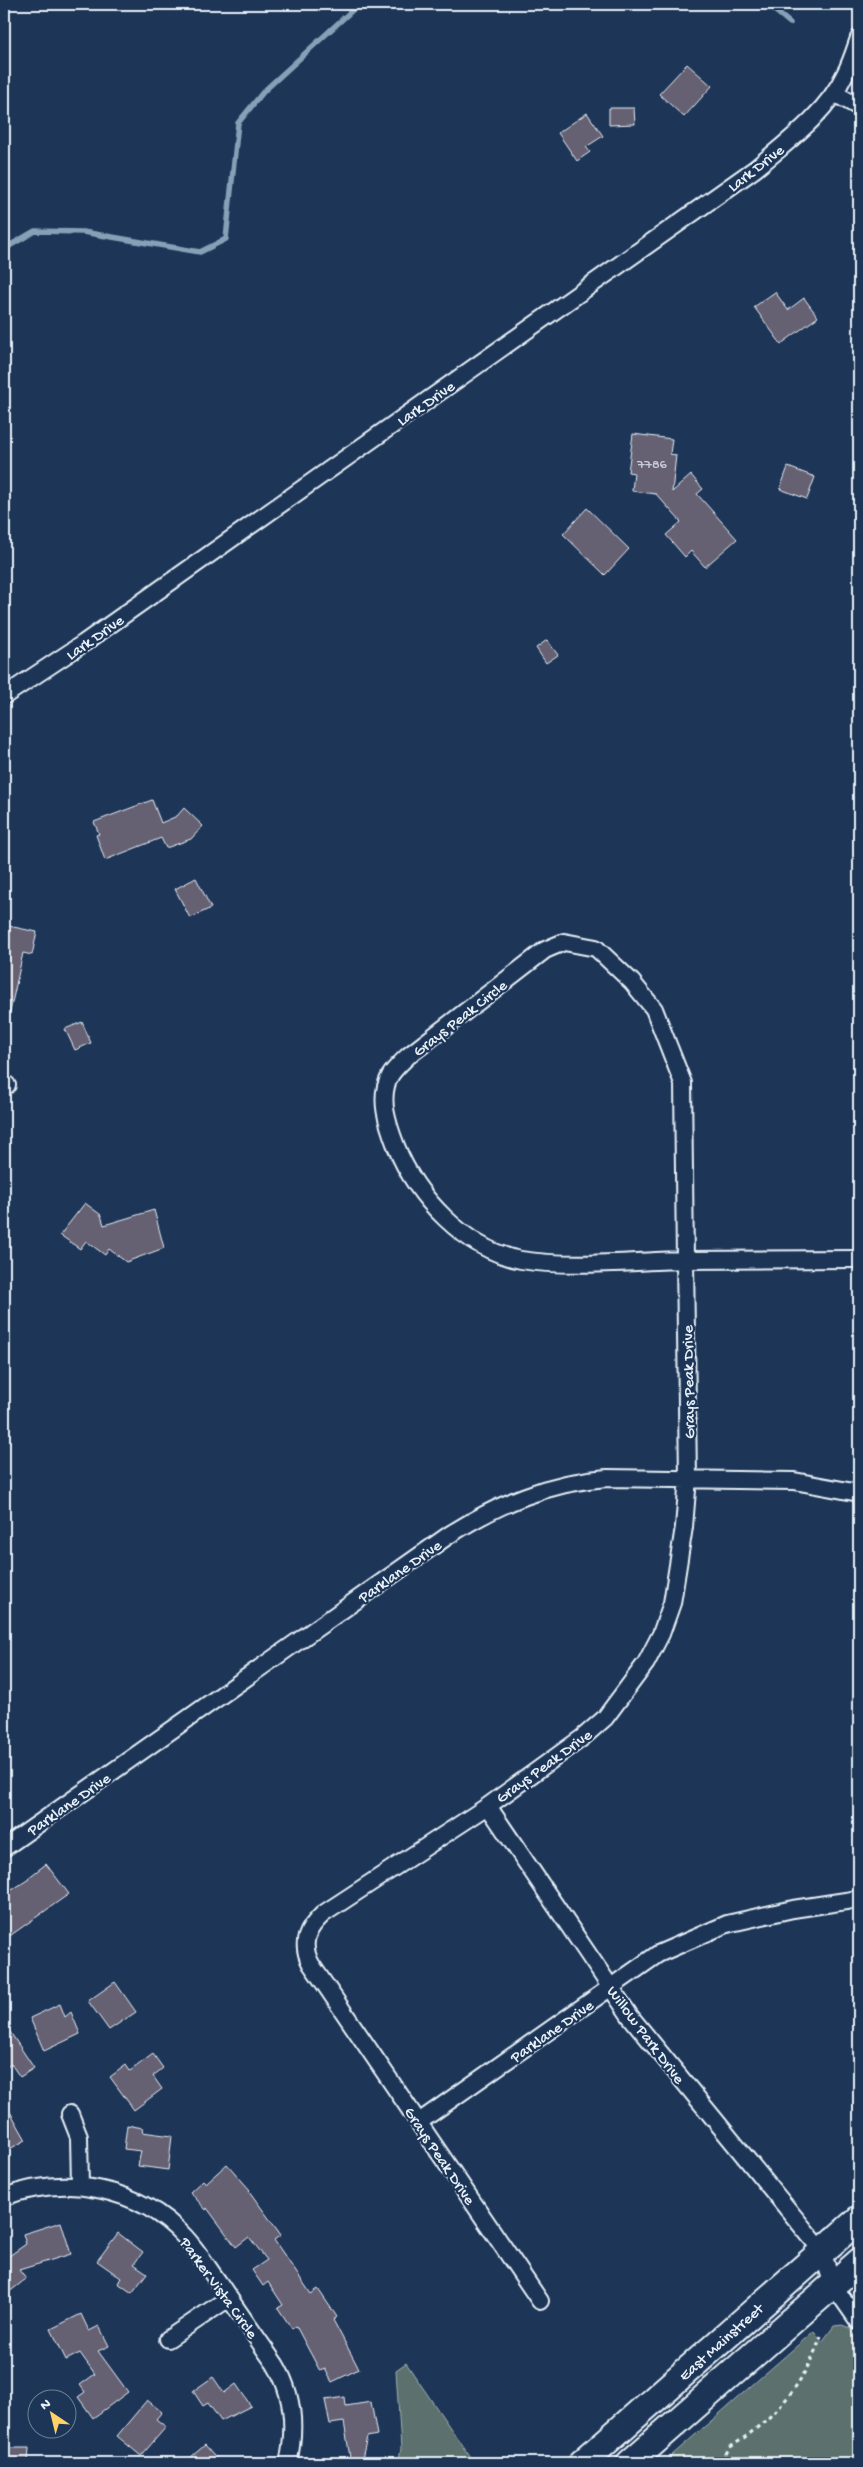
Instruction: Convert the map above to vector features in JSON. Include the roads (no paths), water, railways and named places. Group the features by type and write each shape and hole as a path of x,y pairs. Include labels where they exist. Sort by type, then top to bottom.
{"main road":[{"name":"East Mainstreet","path":"582,2463 859,2219"},
{"name":"East Mainstreet","path":"630,2463 833,2286 857,2268"}],"street":[{"name":"Lark Drive","path":"4,696 76,649 755,169 798,132 834,93 845,76 859,38"},
{"path":"834,93 859,107"},
{"name":"Grays Peak Circle","path":"564,942 596,948 632,982 654,1009 683,1083 685,1260 560,1263 521,1260 492,1250 456,1228 433,1205 402,1162 390,1129 384,1102 390,1076 408,1056 545,950 564,942"},
{"path":"685,1260 859,1259"},
{"name":"Grays Peak Drive","path":"540,2301 310,1964 305,1954 305,1941 309,1927 323,1914 488,1806 582,1738 605,1718 646,1663 661,1634 672,1603 684,1527 688,1478 685,1260"},
{"name":"Parklane Drive","path":"4,1848 478,1516 543,1489 577,1480 688,1478 794,1481 859,1493"},
{"name":"Willow Park Drive","path":"488,1806 611,1988 670,2066 822,2251 833,2286 859,2322"},
{"name":"Parklane Drive","path":"418,2122 658,1954 727,1924 859,1899"},
{"path":"70,2114 79,2138 80,2185"},
{"name":"Parker Vista Circle","path":"4,2197 34,2188 80,2185 127,2198 163,2217 189,2241 275,2364 288,2390 293,2427 288,2463"},
{"name":"Willow Park Drive","path":"822,2251 857,2268"},
{"path":"168,2340 229,2298"}],"waterway":[{"path":"4,249 35,231 83,232 200,252 226,239 238,123 264,91 359,4"},
{"path":"767,4 790,23"}]}
